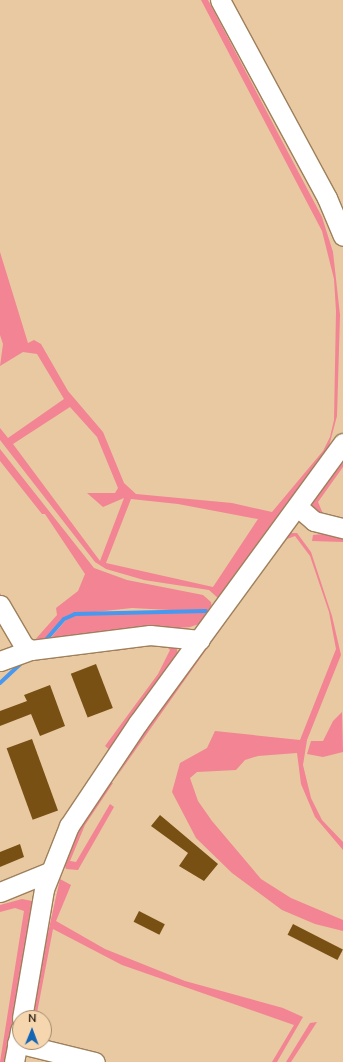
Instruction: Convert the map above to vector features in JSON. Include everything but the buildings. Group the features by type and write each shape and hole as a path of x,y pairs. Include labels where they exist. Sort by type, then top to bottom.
{"street":[{"path":"220,0 327,198 343,236"},
{"path":"23,1010 49,872 80,806 200,640 299,508 343,443"},
{"path":"299,508 314,521 343,528"},
{"path":"0,605 24,646 31,650"},
{"path":"0,661 31,650 150,635 200,640"},
{"path":"0,892 49,872"},
{"path":"52,1047 95,1062"},
{"path":"14,1062 16,1050"}],"shaded area":[{"path":"201,0 208,0 322,217 333,252 340,315 337,416 329,446 219,599 209,590 144,580 106,569 95,562 0,440 0,428 8,438 64,399 37,354 23,352 0,366 3,344 0,335 0,252 28,343 34,340 41,344 68,391 103,432 124,483 136,494 232,503 272,512 323,451 330,437 334,420 336,311 334,279 322,231","holes":["70,407 97,437 118,488 115,493 87,493 103,507 124,498 100,561 13,444","131,499 178,504 258,519 213,587 106,563"]},
{"path":"0,449 94,568 127,580 203,595 211,602 212,609 202,623 190,627 48,641 67,619 79,614 207,612 132,608 68,615 44,641 26,643 0,599 0,593 26,637 33,642 57,615 56,608 78,591 85,574 45,514 42,514 0,461"},
{"path":"343,451 343,467 318,502 324,516 343,525 313,511 311,500"},
{"path":"288,533 297,533 311,552 332,616 341,655 307,740 303,765 311,798 322,820 343,842 343,850 315,817 301,784 297,753 258,756 245,760 236,770 197,772 190,778 198,801 212,821 261,879 291,898 343,920 343,931 315,924 282,910 232,873 196,838 172,792 180,763 207,748 215,731 300,740 336,649 329,612 310,556 295,536 287,539 251,586 115,779 156,713"},
{"path":"313,535 343,535 343,542 312,541"},
{"path":"155,638 176,641 178,656 111,751 105,746 158,674 170,650 163,643 116,651 93,651 93,646"},
{"path":"342,712 343,752 323,757 307,754 311,741 323,741 333,721"},
{"path":"108,783 113,783 85,825 70,861 76,862 110,804 114,807 78,870 66,869 63,860 84,817"},
{"path":"60,879 71,885 56,921 105,949 185,981 283,1008 303,1017 277,1062 272,1062 294,1025 122,965 53,929 38,1010 31,1010"},
{"path":"22,899 32,901 34,907 15,1010 12,1010 12,1029 6,1062 0,1062 24,911 15,908 0,912 0,905"},
{"path":"317,1022 291,1062 286,1062 310,1023"}],"waterway":[{"path":"44,642 64,619 75,614 206,611"},
{"path":"0,683 24,661"}]}
